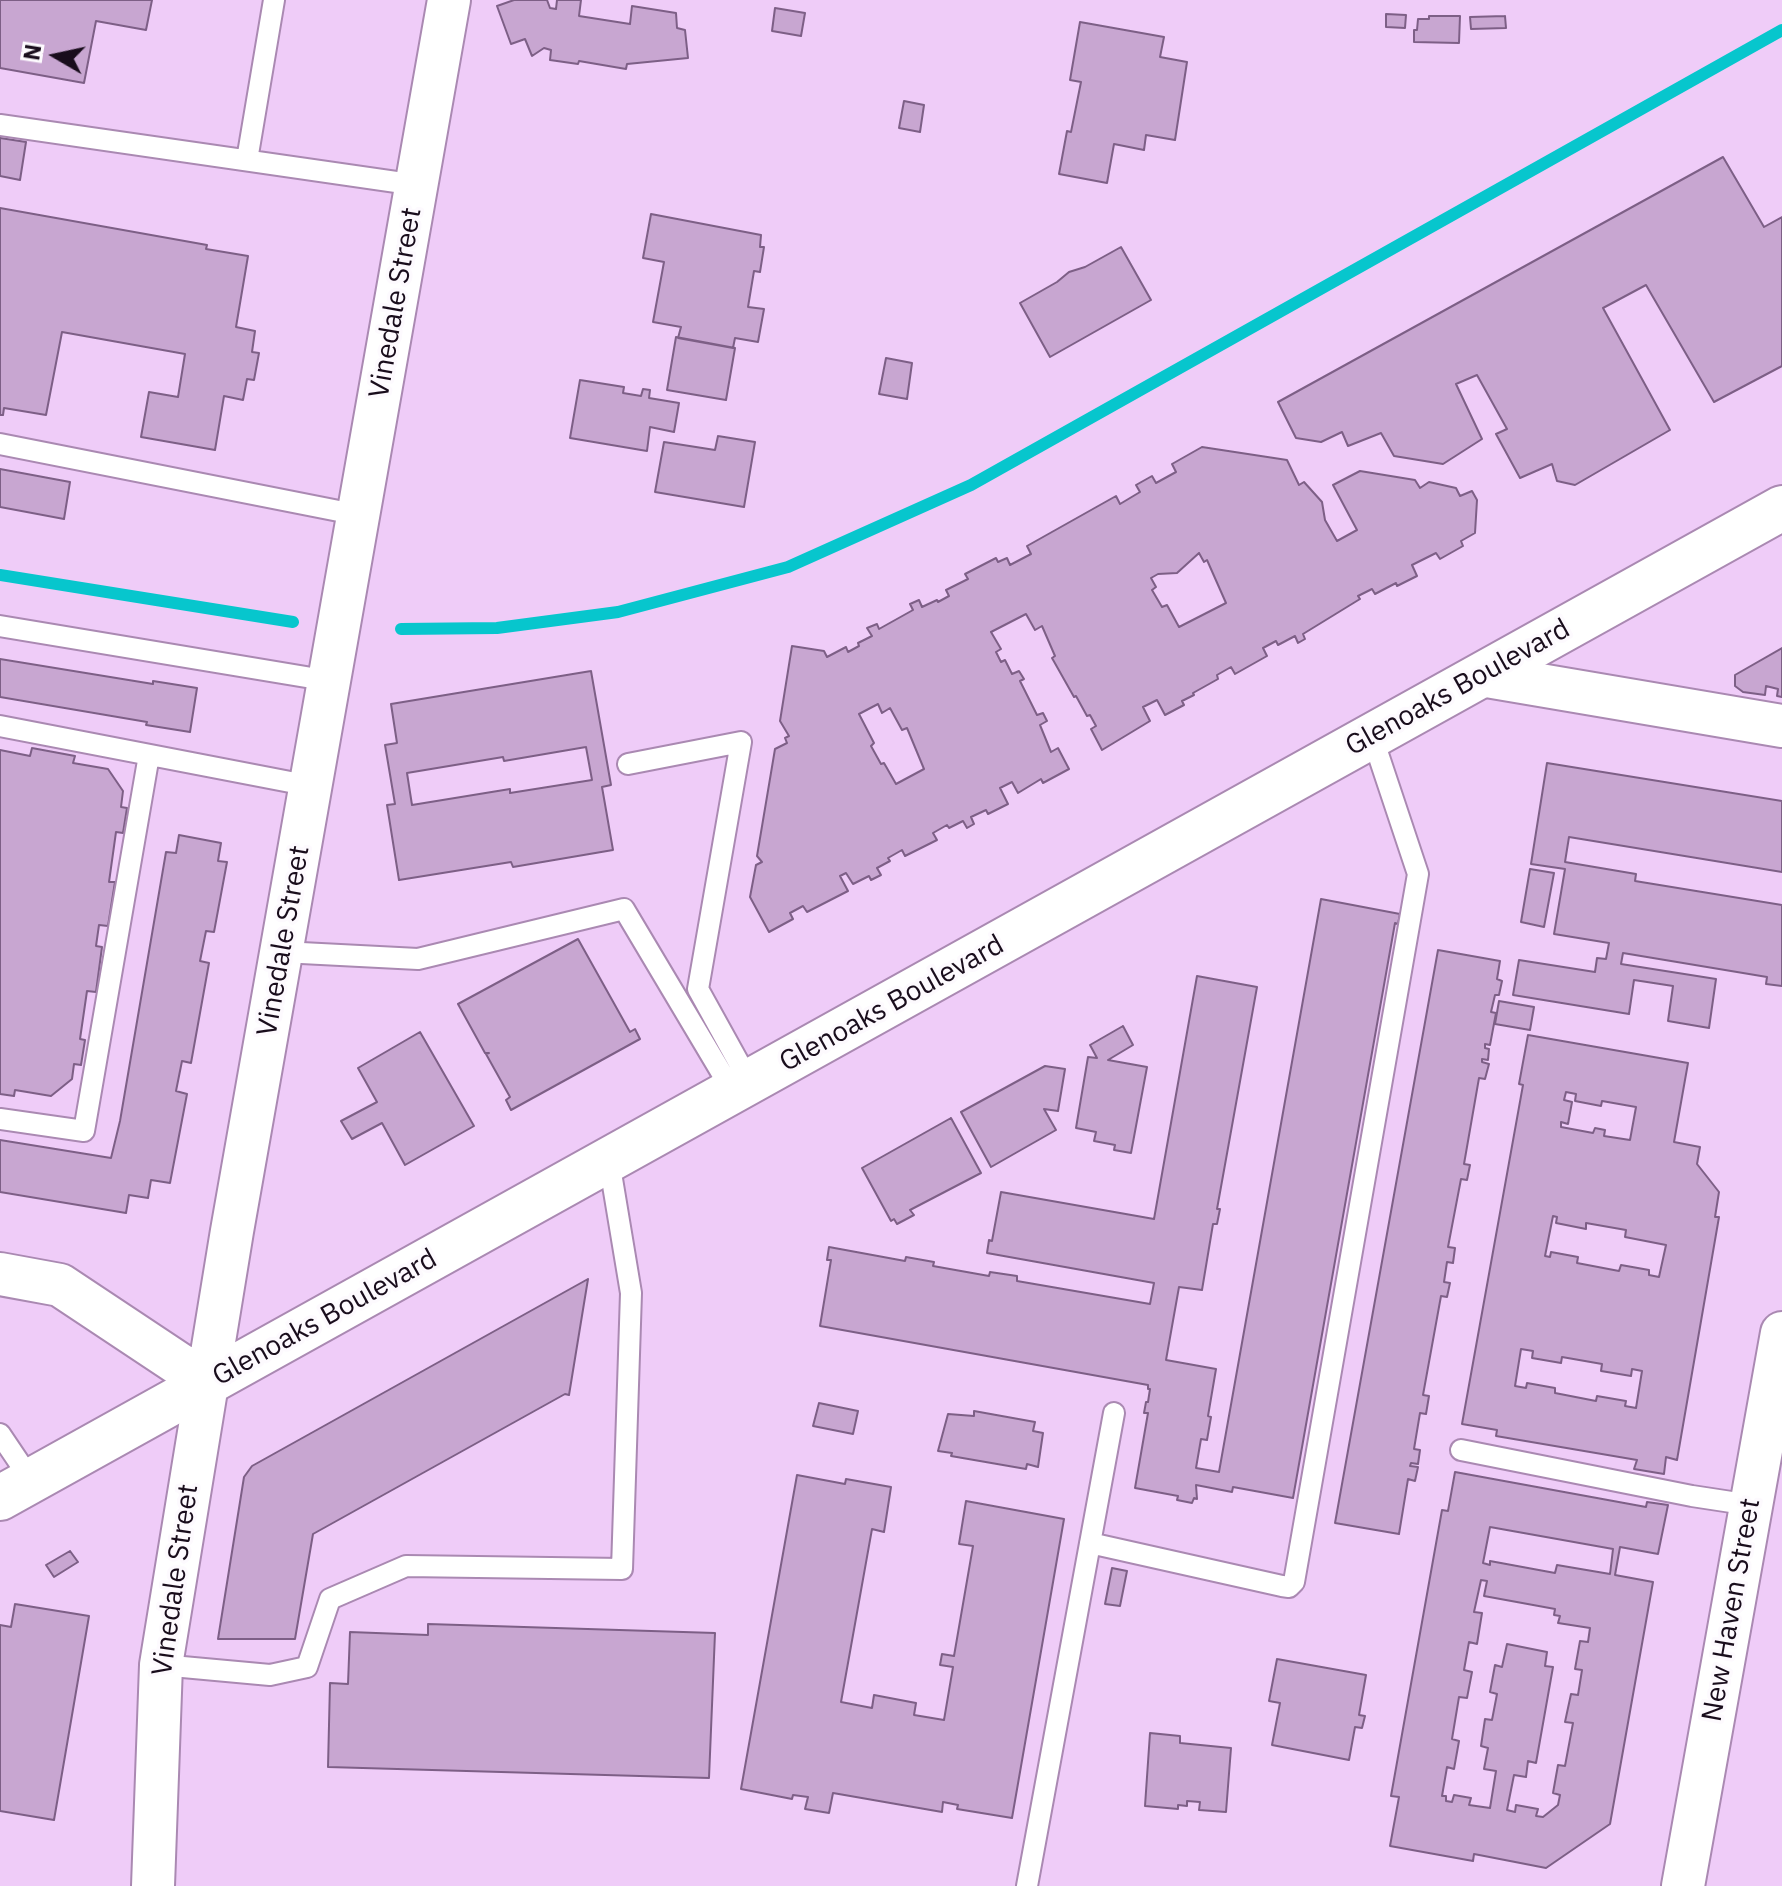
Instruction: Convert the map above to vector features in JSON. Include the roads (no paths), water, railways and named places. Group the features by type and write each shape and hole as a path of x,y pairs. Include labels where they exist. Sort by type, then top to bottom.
{"main road":[{"name":"Glenoaks Boulevard","path":"16,1489 1782,508"}],"street":[{"name":"Vinedale Street","path":"153,1886 161,1665 206,1382 449,0"},
{"path":"1481,675 1782,726"},
{"path":"0,1274 60,1285 206,1382"},
{"name":"New Haven Street","path":"1683,1886 1782,1333"}],"lane":[{"path":"247,160 274,0"},
{"path":"0,125 417,185"},
{"path":"0,444 359,515"},
{"path":"0,626 330,681"},
{"path":"0,726 311,786"},
{"path":"1090,1543 1282,1586 1289,1587 1294,1582 1418,874 1372,736"},
{"path":"628,764 741,742 698,989 741,1088"},
{"path":"0,1119 84,1131 149,755"},
{"path":"282,952 418,959 624,909 741,1088"},
{"path":"161,1665 270,1675 307,1667 330,1599 406,1566 622,1569 631,1293 609,1161"},
{"path":"1027,1886 1114,1413"},
{"path":"0,1434 16,1489"},
{"path":"1461,1450 1751,1505"}],"waterway":[{"path":"401,629 497,628 618,612 788,567 971,485 1782,30"},
{"path":"0,575 293,622"}]}
